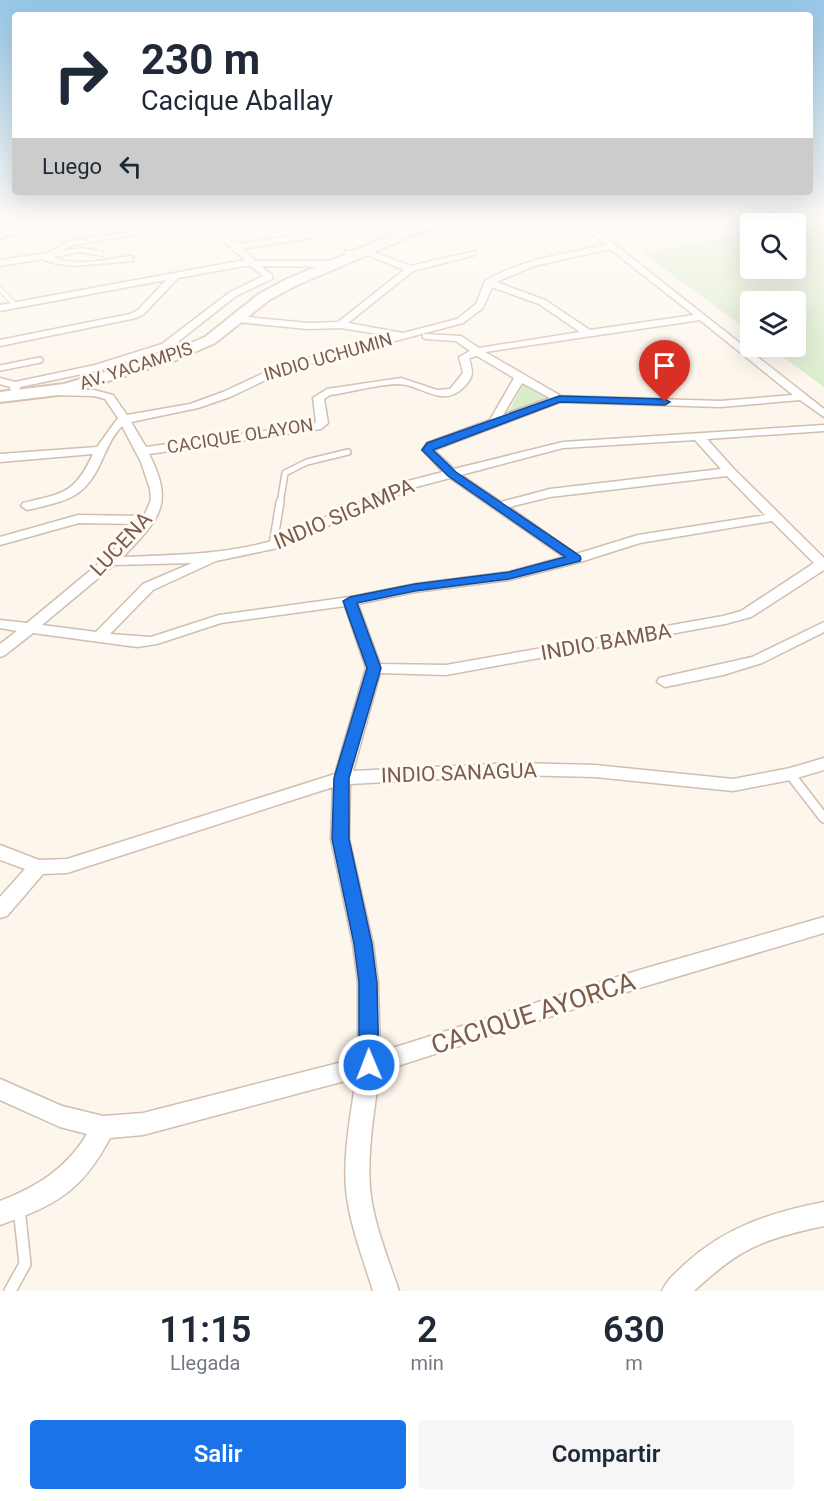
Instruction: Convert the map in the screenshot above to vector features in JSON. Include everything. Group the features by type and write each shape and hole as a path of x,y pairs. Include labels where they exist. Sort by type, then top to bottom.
{"street":[{"path":"0,308 154,279"},
{"path":"0,343 133,316 141,312 172,279"},
{"path":"0,392 97,368 166,346 233,294 264,279"},
{"path":"0,381 15,388 90,376 173,350 207,333 260,293 289,279"},
{"name":"AV. YACAMPIS","path":"0,397 49,392 106,378 171,357 210,339 273,291 297,279"},
{"path":"340,325 397,279"},
{"path":"488,283 496,279"},
{"path":"654,279 824,414"},
{"path":"664,279 740,338"},
{"path":"488,283 518,291 544,302 567,315 589,333"},
{"name":"INDIO UCHUMIN","path":"123,419 174,412 225,395 278,369 460,321 471,315 484,302 488,283"},
{"path":"476,351 499,345 701,317"},
{"path":"237,319 308,326 340,325 405,335 452,336 494,363 559,399"},
{"name":"CACIQUE OLAYON","path":"142,452 317,427 322,423 318,398 327,392 392,381 410,383 435,393 446,394 454,391 466,379 468,373 464,357 476,351"},
{"path":"764,357 824,404"},
{"path":"495,420 520,376"},
{"name":"LUCENA","path":"0,652 112,561 150,520 157,501 157,486 142,452 112,401 102,393 49,392"},
{"path":"575,559 452,474 428,450 431,445 495,420 559,399 720,404 802,397"},
{"path":"27,506 81,486 100,450 117,424 123,419"},
{"name":"INDIO SIGAMPA","path":"112,561 213,559 250,552 273,545 391,492 563,446 824,428"},
{"path":"698,436 730,472 823,565"},
{"path":"0,458 100,450"},
{"path":"499,506 550,494 730,472"},
{"path":"0,624 136,642 152,641 219,619 350,601 415,588 509,576 575,559 638,539 774,517"},
{"path":"0,541 78,519 150,520"},
{"path":"99,637 148,588 213,559"},
{"name":"INDIO BAMBA","path":"374,668 415,671 446,670 725,620 746,614 823,565"},
{"path":"350,601 374,668 342,778 340,839 363,944 368,983 369,1065 359,1143 358,1189 368,1234 386,1291"},
{"path":"665,682 723,670 757,660 824,626"},
{"name":"INDIO SANAGUA","path":"0,852 38,867 67,866 342,778 514,769 595,771 733,784 790,774 824,764"},
{"path":"0,910 38,867"},
{"name":"CACIQUE AYORCA","path":"0,1089 60,1116 103,1127 143,1124 369,1065 636,980 824,925"},
{"path":"9,1210 63,1181 80,1167 103,1127"},
{"path":"675,1291 718,1252 753,1233 788,1221 824,1214"}],"lane":[{"path":"0,289 15,306"},
{"path":"0,368 40,360"},
{"path":"273,545 285,473 292,467 348,452"},
{"path":"790,774 824,818"},
{"path":"9,1210 25,1264 10,1291"}],"green space":[{"path":"679,279 824,279 824,387 783,357 806,357 806,291 740,291 740,325"},
{"path":"523,384 546,398 508,413"}],"route":[{"path":"369,1065 368,983 363,944 340,839 342,778 374,668 350,601 415,588 509,576 575,559 452,474 431,455 428,450 431,445 495,420 559,399 665,402"}]}
